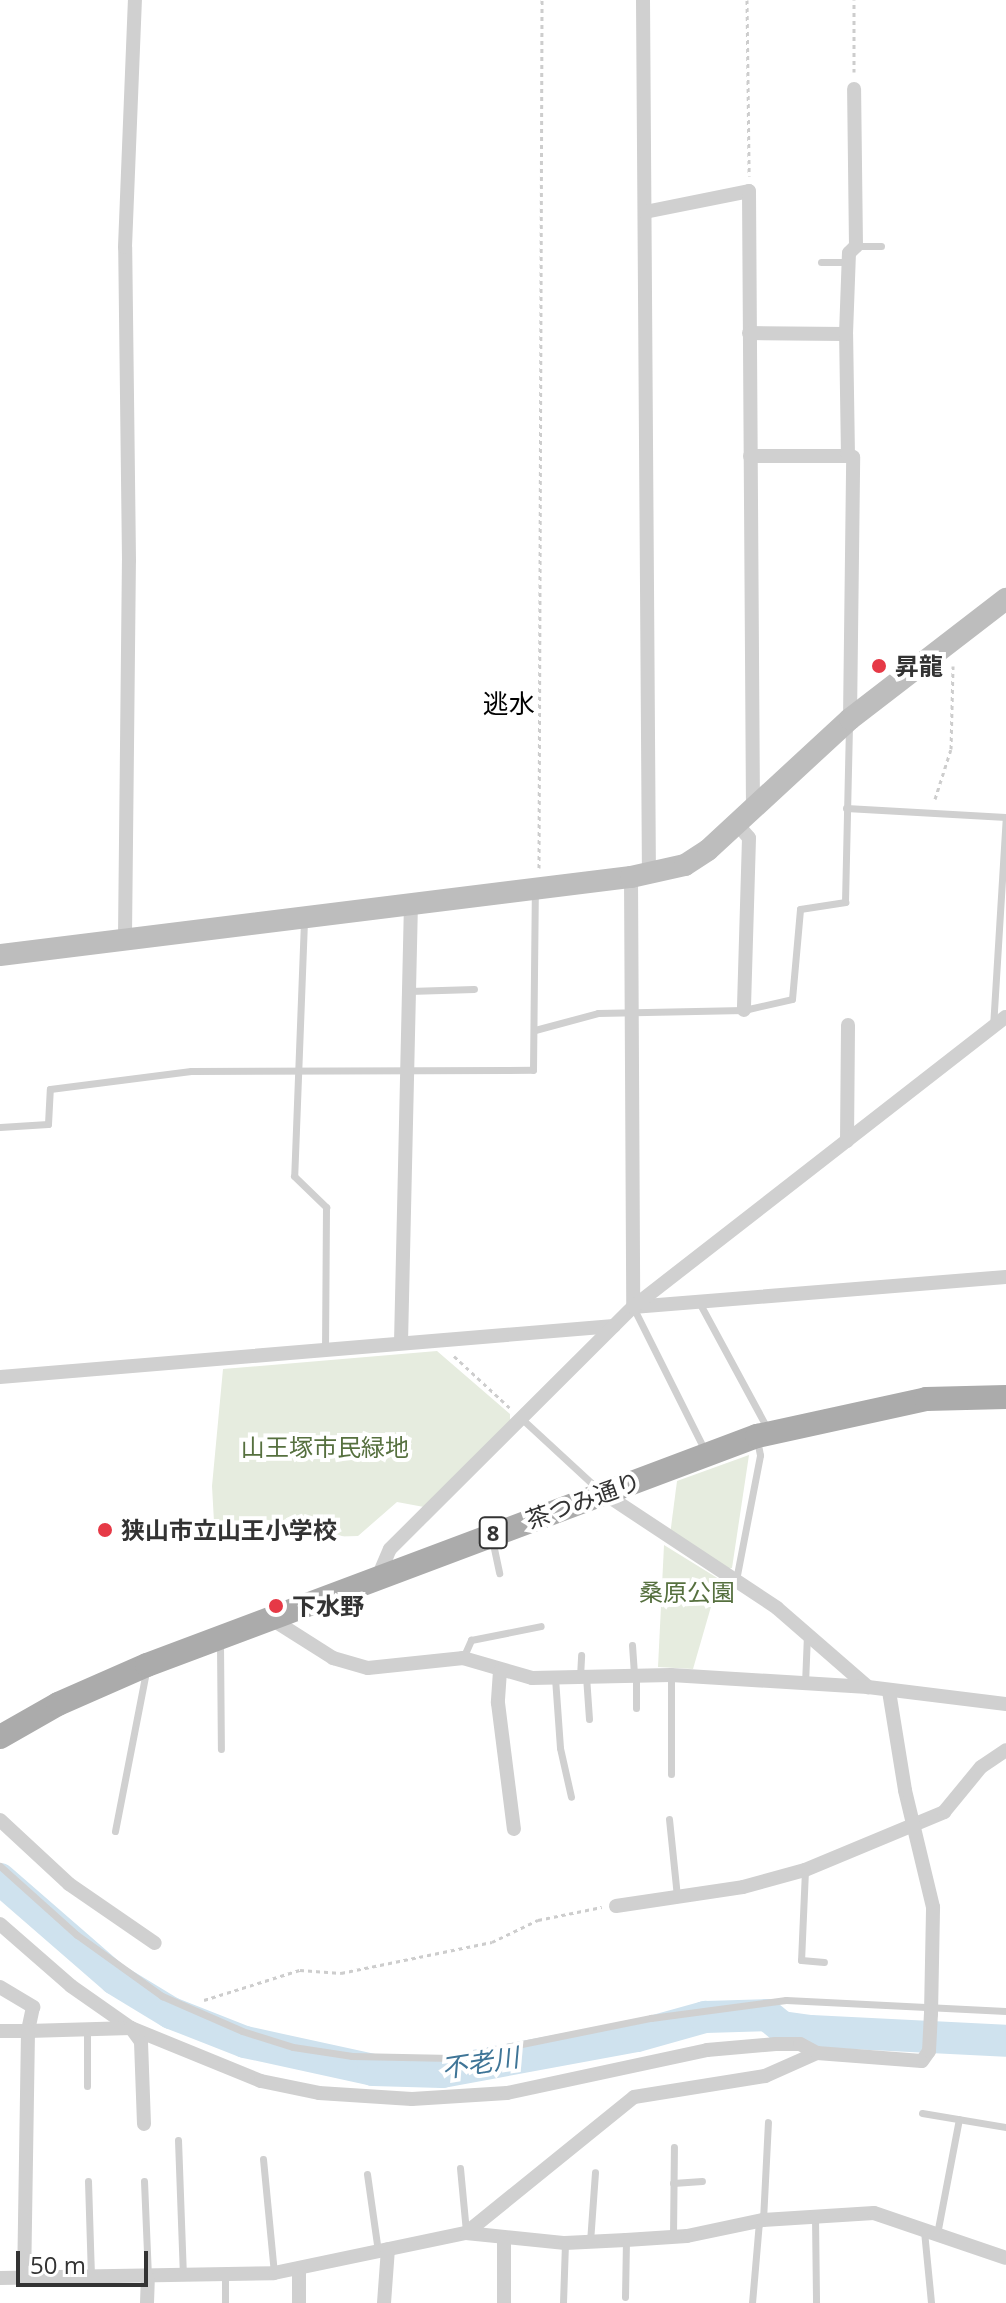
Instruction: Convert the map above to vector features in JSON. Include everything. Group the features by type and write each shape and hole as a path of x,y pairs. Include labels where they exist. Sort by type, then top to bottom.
{"main road":[{"name":"茶つみ通り","path":"0,1737 58,1704 147,1665 763,1434 926,1399 1006,1397"}],"street":[{"path":"125,937 129,560 125,247 135,0"},
{"path":"633,1307 634,1011 640,875 645,212 643,0"},
{"path":"848,456 846,334 849,262 856,246 854,89"},
{"path":"645,212 749,191 753,808"},
{"path":"749,333 846,334"},
{"path":"750,456 853,457 850,719"},
{"path":"0,955 304,914 640,875 698,857 850,719 1006,599"},
{"path":"737,824 749,838 744,1010"},
{"path":"401,1343 411,902"},
{"path":"378,1577 390,1549 633,1307 1006,1017"},
{"path":"847,1141 848,1025"},
{"path":"633,1307 1006,1277"},
{"path":"0,1377 614,1326"},
{"path":"602,1492 736,1580 807,1632 868,1687"},
{"path":"270,1618 333,1658 357,1666 463,1658 500,1671 555,1678 671,1675 868,1687 1006,1704"},
{"path":"500,1671 498,1703 514,1829"},
{"path":"0,1924 71,1986 131,2028 261,2081 319,2093 412,2099 507,2093 743,2046 800,2044 817,2053 922,2061 929,2051 933,1907 889,1691"},
{"path":"616,1906 743,1887 805,1870 944,1812 981,1767 1006,1750"},
{"path":"0,1820 69,1884 155,1943"},
{"path":"0,1987 33,2007 28,2031 24,2279"},
{"path":"0,2031 131,2028"},
{"path":"131,2028 141,2042 144,2124"},
{"path":"466,2233 634,2097 765,2076 817,2053"},
{"path":"0,2278 148,2278 274,2273 466,2233 504,2239 590,2242 673,2237 761,2221 874,2213 1006,2258"},
{"path":"504,2239 504,2303"},
{"path":"383,2250 384,2303"},
{"path":"299,2269 299,2303"},
{"path":"147,2303 148,2278"}],"lane":[{"path":"856,246 881,246"},
{"path":"821,262 849,262"},
{"path":"535,1030 598,1013 744,1010 792,999 800,909 845,902 850,719"},
{"path":"846,808 930,810 1006,817 993,1027"},
{"path":"0,1127 48,1124 50,1089 191,1071 533,1070 537,886"},
{"path":"304,914 294,1176 326,1207 325,1350"},
{"path":"409,991 474,989"},
{"path":"700,1304 763,1434 736,1580"},
{"path":"633,1307 707,1455"},
{"path":"522,1419 602,1492"},
{"path":"491,1534 499,1573"},
{"path":"463,1658 471,1640 541,1626"},
{"path":"805,1684 807,1632"},
{"path":"220,1638 221,1749"},
{"path":"632,1645 636,1708"},
{"path":"581,1655 589,1719"},
{"path":"115,1831 147,1665"},
{"path":"671,1675 671,1774"},
{"path":"555,1678 560,1748 571,1797"},
{"path":"669,1819 677,1897"},
{"path":"0,1866 129,1976 186,2008 293,2047 396,2058 468,2055 732,2005 786,2000 931,2011 1006,2011"},
{"path":"805,1870 801,1960 824,1962"},
{"path":"87,2030 87,2086"},
{"path":"922,2113 1006,2127"},
{"path":"931,2303 931,2231 959,2119"},
{"path":"752,2303 768,2122"},
{"path":"178,2140 183,2277"},
{"path":"673,2237 674,2147"},
{"path":"263,2159 274,2273"},
{"path":"460,2168 466,2233"},
{"path":"590,2242 595,2172"},
{"path":"367,2174 383,2250"},
{"path":"88,2181 91,2279"},
{"path":"144,2181 148,2278"},
{"path":"673,2183 702,2181"},
{"path":"815,2217 816,2303"},
{"path":"625,2297 626,2240"},
{"path":"563,2303 565,2243"},
{"path":"225,2275 225,2303"}],"path":[{"path":"537,886 542,0"},
{"path":"747,0 749,191"},
{"path":"854,0 854,89"},
{"path":"930,810 951,749 954,638"},
{"path":"444,1341 445,1348 522,1419"},
{"path":"186,2008 300,1970 341,1973 492,1942 570,1910 616,1906"}],"green space":[{"name":"山王塚市民緑地","path":"437,1351 510,1414 510,1422 424,1507 397,1502 358,1536 215,1540 212,1486 223,1369"},
{"path":"749,1455 732,1568 727,1569 670,1535 677,1481"},
{"name":"桑原公園","path":"664,1545 719,1579 693,1669 658,1667"}],"waterway":[{"name":"不老川","path":"0,1879 115,1979 171,2013 245,2042 373,2070 442,2072 637,2036 705,2017 767,2015 782,2027 811,2031 1006,2041"}],"place":[{"name":"昇龍","path":"879,666"},
{"name":"狭山市立山王小学校","path":"105,1530"},
{"name":"下水野","path":"276,1606"}],"district":[{"name":"逃水","path":"509,704"}]}
